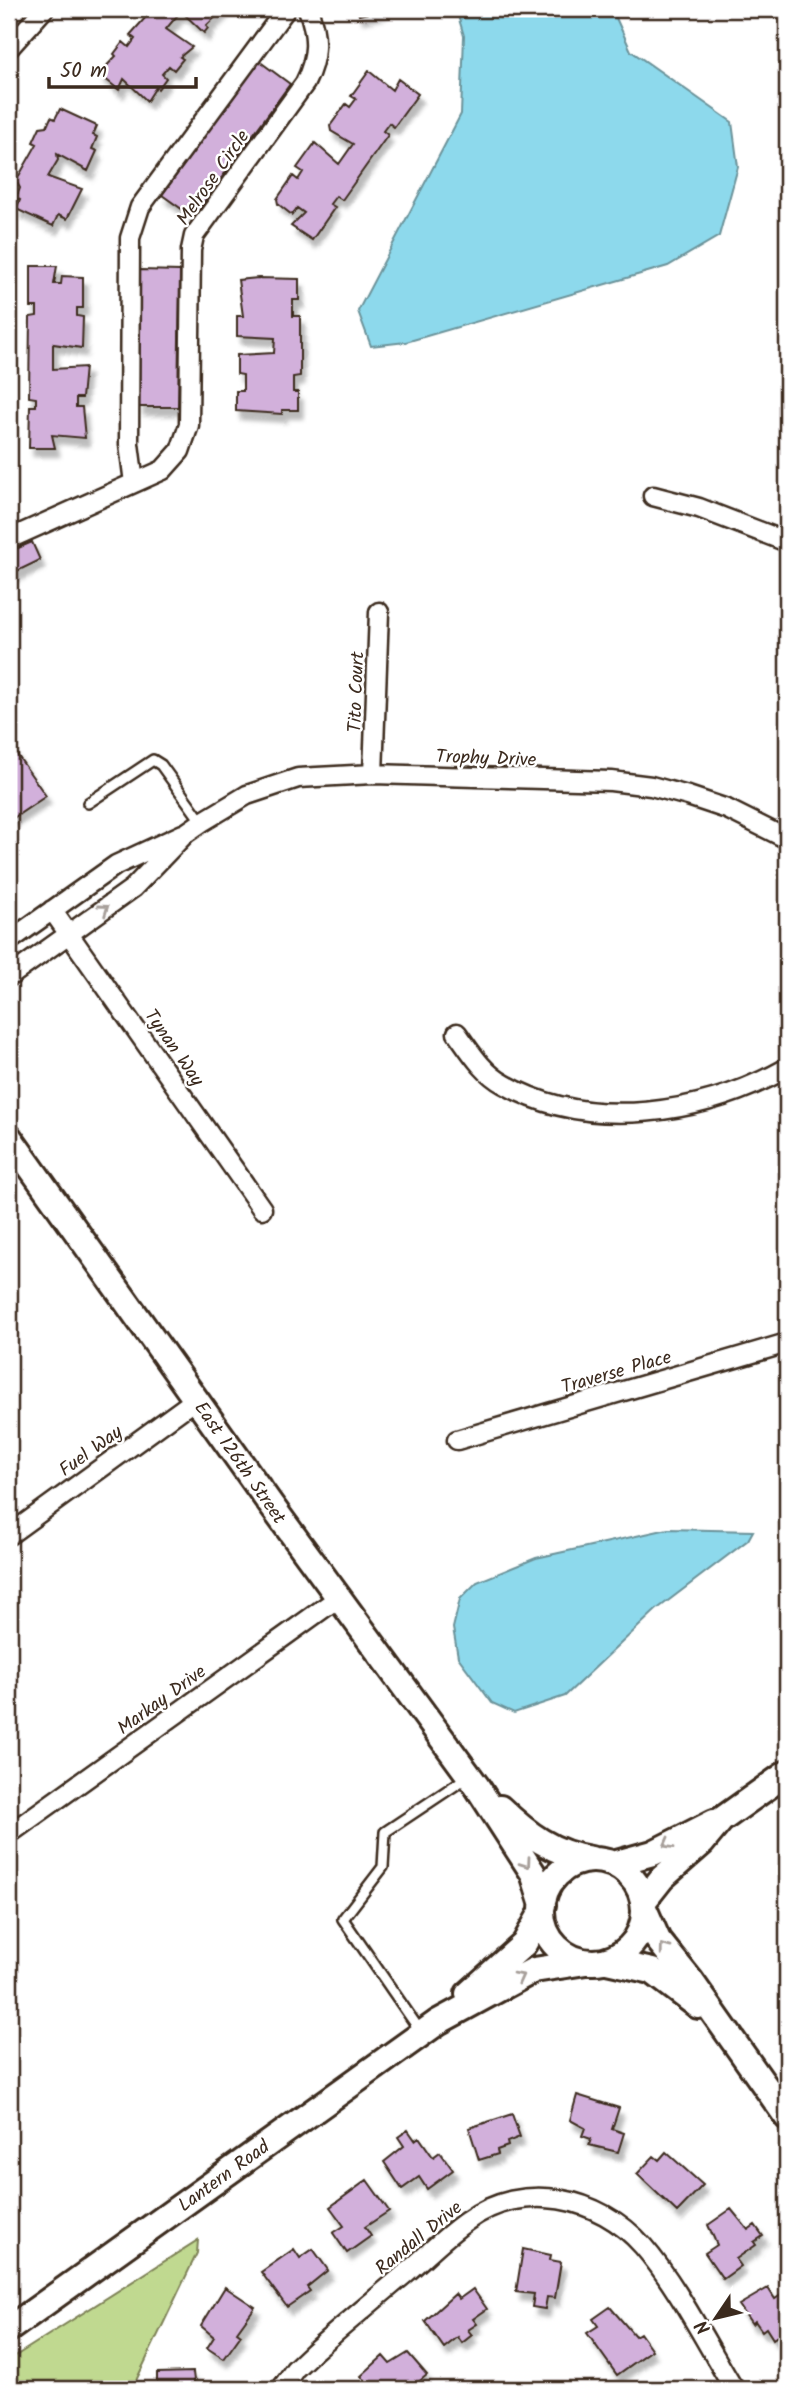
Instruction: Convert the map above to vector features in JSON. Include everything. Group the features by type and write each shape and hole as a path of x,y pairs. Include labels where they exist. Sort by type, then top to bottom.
{"main road":[{"name":"East 126th Street","path":"9,1136 338,1598 473,1781 533,1873 542,1909"},
{"path":"597,1961 625,1951 636,1939 644,1905 662,1878 702,1843 721,1820 787,1773"},
{"name":"East 126th Street","path":"473,1781 544,1844 563,1853 602,1861"},
{"path":"718,2023 652,1971 571,1958 550,1939 542,1909 549,1886 561,1872 576,1862 653,1853 699,1827 721,1820"},
{"path":"602,1861 635,1881 658,1940 691,1981 787,2118"},
{"name":"Lantern Road","path":"9,2329 430,2028 524,1944 542,1909"},
{"name":"Lantern Road","path":"430,2028 534,1970 597,1961"}],"street":[{"path":"9,48 44,9"},
{"name":"Melrose Circle","path":"134,483 129,416 130,238 135,220 140,207 286,9"},
{"name":"Melrose Circle","path":"9,539 134,483 173,461 189,425 191,250 194,236 309,76 317,42 308,9"},
{"path":"653,496 699,508 787,542"},
{"name":"Tito Court","path":"373,774 379,612"},
{"name":"Trophy Drive","path":"9,941 116,865 186,833 247,795 281,782 330,775 611,781 651,786 727,809 787,839"},
{"name":"Trophy Drive","path":"9,977 133,888 186,833"},
{"name":"Tynan Way","path":"52,909 262,1209"},
{"path":"457,1033 487,1072 503,1084 552,1102 597,1110 643,1112 694,1106 746,1089 787,1068"},
{"name":"Traverse Place","path":"457,1440 787,1342"},
{"name":"Fuel Way","path":"9,1535 196,1399"},
{"name":"Markay Drive","path":"9,1834 338,1598"},
{"name":"Randall Drive","path":"281,2389 295,2369 313,2352 467,2221 507,2202 546,2198 575,2202 597,2209 616,2221 642,2244 734,2389"}],"lane":[{"path":"88,803 153,761 158,761 202,822"},
{"path":"430,2028 343,1919 383,1867 386,1832 473,1781"}],"green space":[{"path":"198,2240 197,2253 132,2389 9,2389 9,2360"}],"water":[{"path":"456,9 612,9 631,51 732,122 738,167 719,236 668,266 406,342 371,346 358,311 461,114 464,36"},
{"path":"668,1529 753,1531 748,1540 656,1610 565,1696 514,1713 492,1703 458,1657 453,1628 460,1599 477,1582 536,1558"}],"building":[{"path":"153,9 223,10 206,26 208,28 204,33 181,11 166,29 192,47 180,57 183,59 174,70 169,66 162,74 166,78 147,101 124,79 119,90 99,74 116,56 114,54 123,42 129,47 135,39 130,35"},
{"path":"357,9 382,9 382,10 359,15"},
{"path":"259,61 290,84 193,217 162,195"},
{"path":"369,71 392,90 398,79 418,94 394,127 389,123 383,131 388,135 342,200 336,196 330,204 335,207 312,240 291,226 304,213 297,208 292,215 278,204 277,199 293,176 298,180 303,172 297,168 315,143 339,164 353,144 331,131 330,126 346,104 350,107 356,99 351,96"},
{"path":"60,109 97,126 93,135 97,137 92,149 97,151 88,171 57,154 58,160 48,177 82,189 67,219 58,215 53,226 16,209 20,200 16,198 20,188 16,181 37,144 33,142 40,127 47,126 51,117 55,119"},
{"path":"31,266 57,266 54,284 61,284 62,276 83,277 83,308 77,308 77,316 83,317 82,348 53,344 53,369 85,367 82,398 76,398 76,407 82,407 85,438 52,435 55,448 29,448 30,406 36,406 36,398 29,397 30,317 37,316 37,307 31,307"},
{"path":"140,270 180,271 178,407 139,407"},
{"path":"299,279 299,300 293,300 293,316 300,316 300,376 293,377 293,392 298,392 298,410 282,410 282,414 236,411 236,391 243,391 243,375 237,374 237,355 274,353 275,338 237,336 237,316 243,316 238,280"},
{"path":"32,542 40,560 9,575 9,552"},
{"path":"11,746 46,796 9,821 9,747"},
{"path":"577,2095 619,2108 612,2129 624,2133 618,2152 589,2145 591,2139 582,2136 585,2128 570,2120"},
{"path":"512,2114 520,2137 507,2142 508,2146 497,2150 498,2154 479,2160 469,2128"},
{"path":"408,2130 415,2140 419,2137 433,2157 440,2152 453,2170 427,2189 419,2177 402,2189 384,2162 404,2146 398,2137"},
{"path":"666,2152 703,2185 677,2212 637,2174 654,2156 659,2160"},
{"path":"367,2180 389,2211 365,2227 371,2236 347,2253 333,2233 344,2226 330,2207"},
{"path":"731,2209 748,2230 755,2225 763,2236 754,2242 756,2245 736,2259 741,2266 723,2279 705,2253 717,2245 708,2225"},
{"path":"294,2249 300,2258 313,2249 328,2270 307,2287 310,2291 287,2307 261,2272"},
{"path":"523,2249 551,2255 550,2260 561,2262 555,2298 547,2297 545,2309 532,2307 534,2294 516,2292"},
{"path":"225,2287 255,2307 237,2332 241,2335 224,2359 207,2348 214,2337 201,2326"},
{"path":"768,2288 775,2299 784,2293 787,2298 787,2305 782,2309 787,2316 787,2329 773,2339 766,2328 762,2331 755,2321 752,2324 739,2305"},
{"path":"473,2289 487,2309 473,2319 477,2324 468,2330 472,2335 462,2343 458,2337 444,2348 425,2321 455,2294 459,2299"},
{"path":"610,2307 635,2336 640,2333 652,2350 617,2375 587,2333 598,2326 593,2319"},
{"path":"408,2353 427,2375 410,2389 385,2389 382,2385 373,2389 361,2376 383,2356 390,2364"},
{"path":"193,2372 195,2389 157,2389 157,2373"}]}
